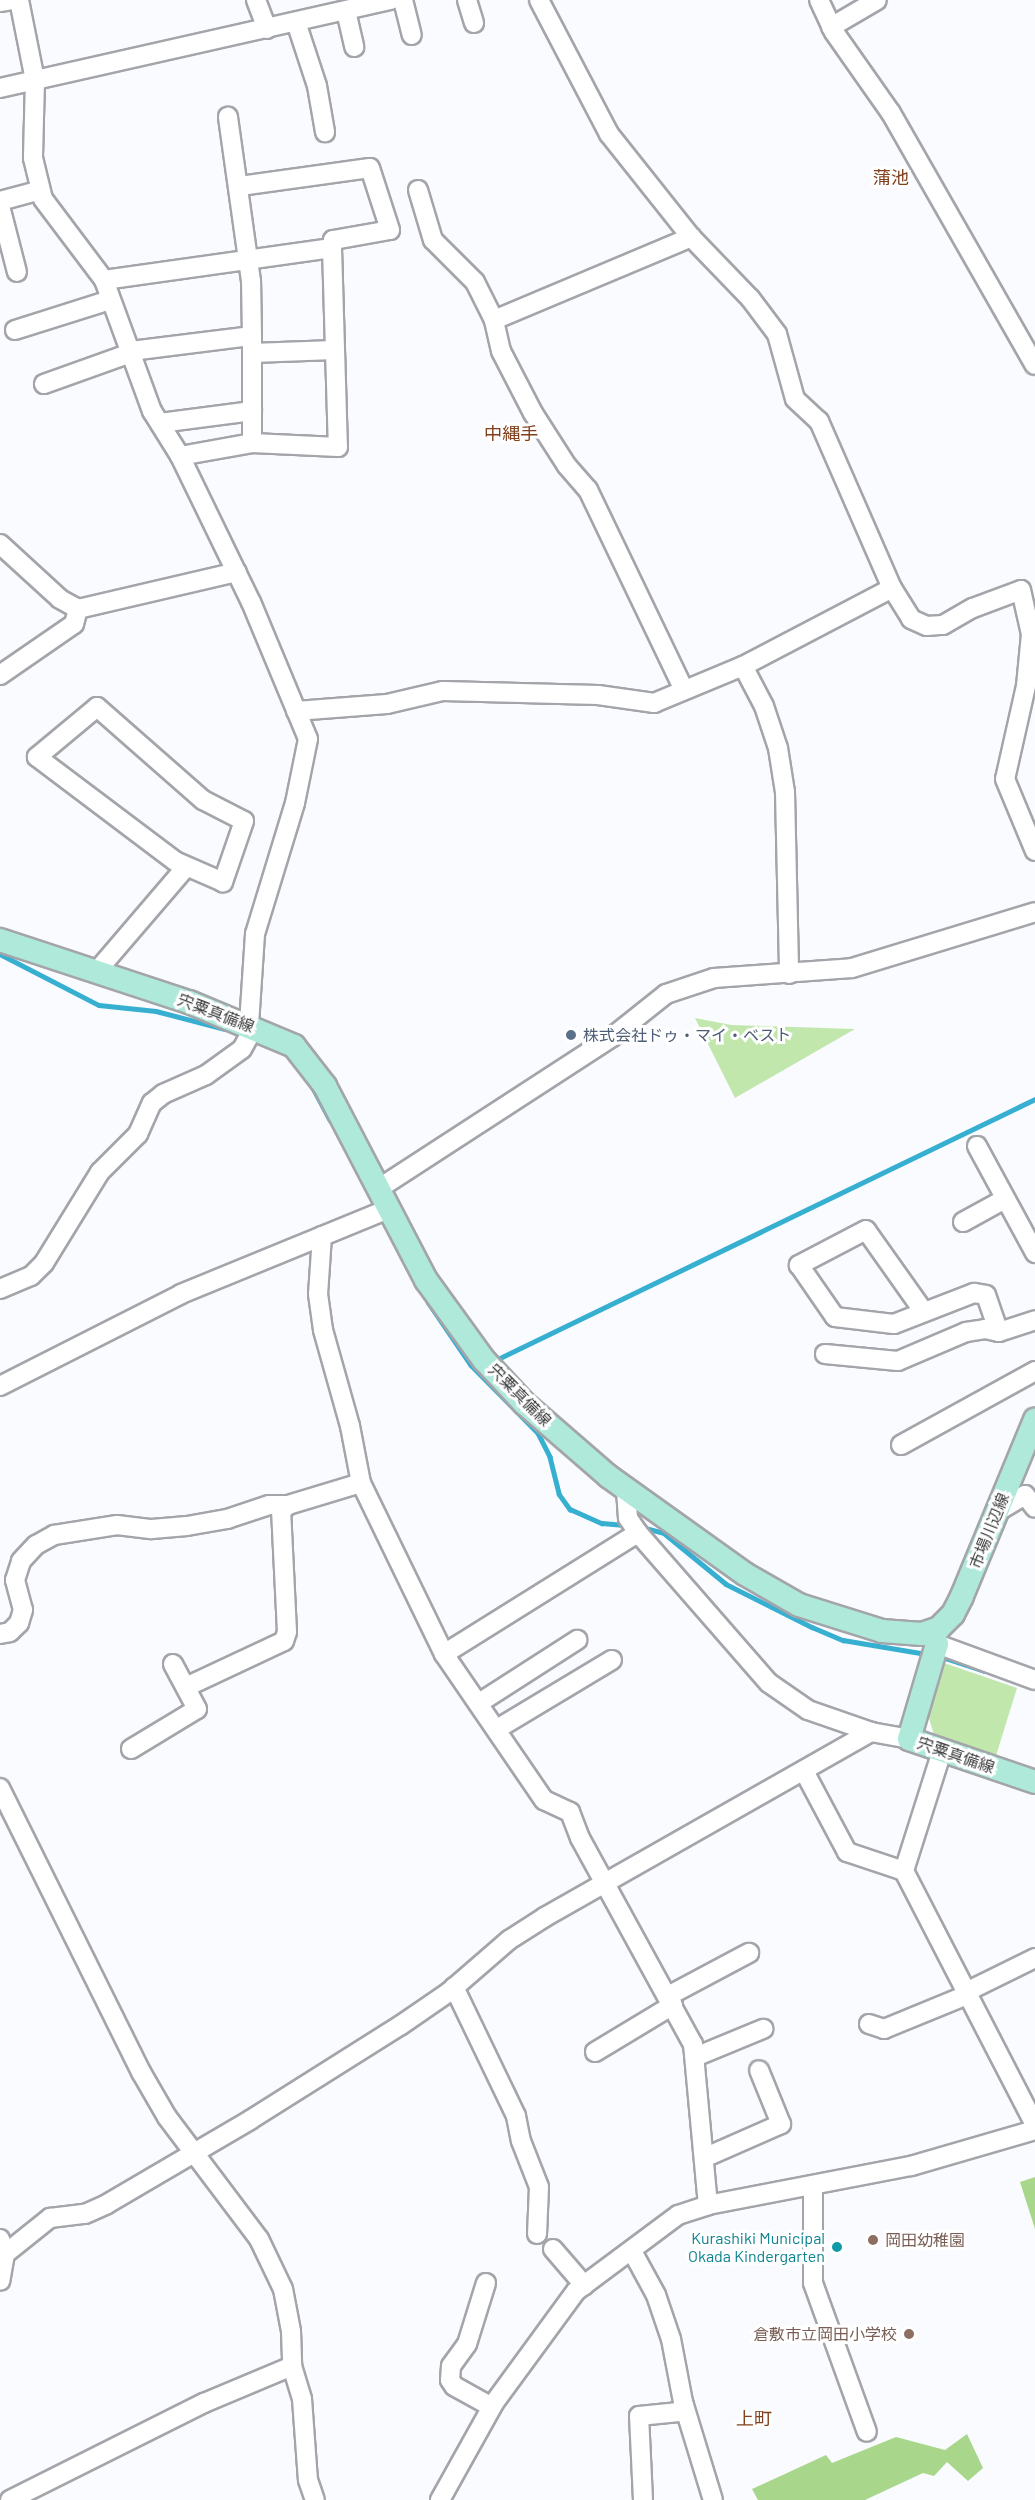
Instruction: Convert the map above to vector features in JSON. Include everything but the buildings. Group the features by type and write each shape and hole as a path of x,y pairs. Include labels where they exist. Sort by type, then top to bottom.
{"main road":[{"name":"宍粟真備線","path":"0,940 98,971 251,1031 283,1039 315,1069 381,1206 426,1280 484,1360 525,1404 626,1490 745,1574 799,1605 882,1631 934,1638 909,1739 1035,1782"},
{"name":"市場川辺線","path":"934,1638 953,1614 1035,1420"}],"street":[{"path":"0,2 12,0"},
{"path":"0,1289 31,1276 44,1263 100,1172 138,1134 152,1103 163,1094 206,1075 251,1031 255,934 295,803 308,739 237,572 180,456 160,423 131,355 104,280 43,199 33,158 35,80 19,0"},
{"path":"256,0 267,29"},
{"path":"0,88 267,29 351,6 391,0"},
{"path":"402,0 412,35"},
{"path":"467,0 474,22"},
{"path":"539,0 609,134 691,237 750,298 777,334 795,399 819,421 892,588 911,619 927,626 943,625 973,608 1021,590 1031,634 1031,685 1005,779 1035,851"},
{"path":"819,0 831,27 891,113 1035,364"},
{"path":"831,27 877,0"},
{"path":"351,6 354,47"},
{"path":"296,22 318,86 325,132"},
{"path":"228,117 240,186 248,260 252,345 252,443"},
{"path":"180,456 252,443 338,447 333,240 390,230 370,168 240,186"},
{"path":"0,201 41,190"},
{"path":"418,190 433,240 475,282 494,320 501,351 533,413 567,466 588,490 684,690"},
{"path":"0,206 17,272"},
{"path":"494,320 691,237"},
{"path":"104,280 332,248"},
{"path":"15,330 110,300"},
{"path":"44,384 131,355 252,345 335,350"},
{"path":"160,423 252,411"},
{"path":"0,544 60,599 78,609 237,572"},
{"path":"296,711 387,704 442,691 598,695 640,704 654,703 743,666 892,588"},
{"path":"0,675 74,624 78,609"},
{"path":"743,666 764,706 778,748 785,792 789,974"},
{"path":"97,707 203,800 244,821 223,882 186,867 175,861 37,757 97,707"},
{"path":"98,971 186,867"},
{"path":"0,1386 181,1294 322,1236 381,1206 612,1037 666,994 714,978 852,968 1035,912"},
{"path":"977,1146 1035,1253"},
{"path":"963,1221 1005,1199"},
{"path":"924,1312 866,1230 799,1265 835,1317 894,1324 974,1293 986,1295 999,1332"},
{"path":"322,1236 318,1294 323,1330 350,1426 361,1483 444,1654 544,1800 570,1812 604,1882 693,2044 706,2157 708,2205"},
{"path":"825,1354 898,1361 966,1332 985,1329 999,1332 1035,1320"},
{"path":"901,1445 1035,1371"},
{"path":"0,1634 10,1632 19,1623 23,1610 15,1580 21,1561 36,1545 54,1535 117,1525 152,1529 187,1527 227,1519 269,1505 288,1504 361,1483"},
{"path":"626,1490 634,1528 769,1683 808,1710 871,1732 909,1739"},
{"path":"995,1514 1025,1495 1035,1508"},
{"path":"186,1687 284,1641 287,1632 279,1523 281,1511 288,1504"},
{"path":"444,1654 634,1528"},
{"path":"934,1638 1035,1680"},
{"path":"479,1702 576,1640"},
{"path":"497,1729 612,1660"},
{"path":"131,1749 197,1709 173,1665"},
{"path":"0,2281 3,2247 50,2218 85,2214 106,2205 389,2033 454,1987 509,1940 604,1882 871,1732"},
{"path":"904,1872 942,1751"},
{"path":"440,2500 492,2407 548,2325 584,2285 678,2215 708,2205 911,2166 1035,2128 904,1872 847,1851 804,1771"},
{"path":"0,1788 141,2072 167,2117 259,2239 283,2289 291,2331 292,2366 302,2399 308,2480 315,2500"},
{"path":"595,2052 671,2001 749,1953"},
{"path":"869,2025 884,2029 967,1994 1035,1958"},
{"path":"454,1987 516,2116 521,2141 539,2187 537,2234"},
{"path":"695,2057 763,2029"},
{"path":"706,2157 781,2124 759,2070"},
{"path":"813,2186 813,2283 867,2432"},
{"path":"552,2249 584,2285"},
{"path":"632,2251 656,2295 671,2339 684,2406 713,2500"},
{"path":"486,2283 467,2344 451,2366 450,2380 454,2386 492,2407"},
{"path":"10,2500 204,2403 292,2366"},
{"path":"644,2500 639,2416 679,2412 684,2406"}],"green space":[{"path":"695,1018 731,1025 855,1029 735,1098"},
{"path":"944,1663 1017,1688 995,1759 935,1738 928,1715"},
{"path":"1035,2177 1035,2229 1020,2182"},
{"path":"967,2434 983,2468 968,2481 947,2462 934,2476 923,2473 865,2500 758,2500 752,2489 826,2455 832,2463 896,2437 945,2450"}],"waterway":[{"path":"0,954 99,1005 156,1011 225,1029"},
{"path":"313,1088 330,1120"},
{"path":"500,1358 1035,1099"},
{"path":"428,1302 471,1365 538,1433 550,1457 559,1494 570,1509 602,1523 627,1525"},
{"path":"638,1526 664,1533 726,1584 812,1627 843,1640 926,1654"},
{"path":"942,1657 985,1671"}],"place":[{"name":"株式会社ドゥ・マイ・ベスト","path":"571,1035"},
{"name":"岡田幼稚園","path":"873,2240"},
{"name":"Kurashiki Municipal Okada Kindergarten","path":"837,2247"},
{"name":"倉敷市立岡田小学校","path":"909,2334"}],"district":[{"name":"蒲池","path":"891,177"},
{"name":"中縄手","path":"511,433"},
{"name":"上町","path":"754,2418"}]}
